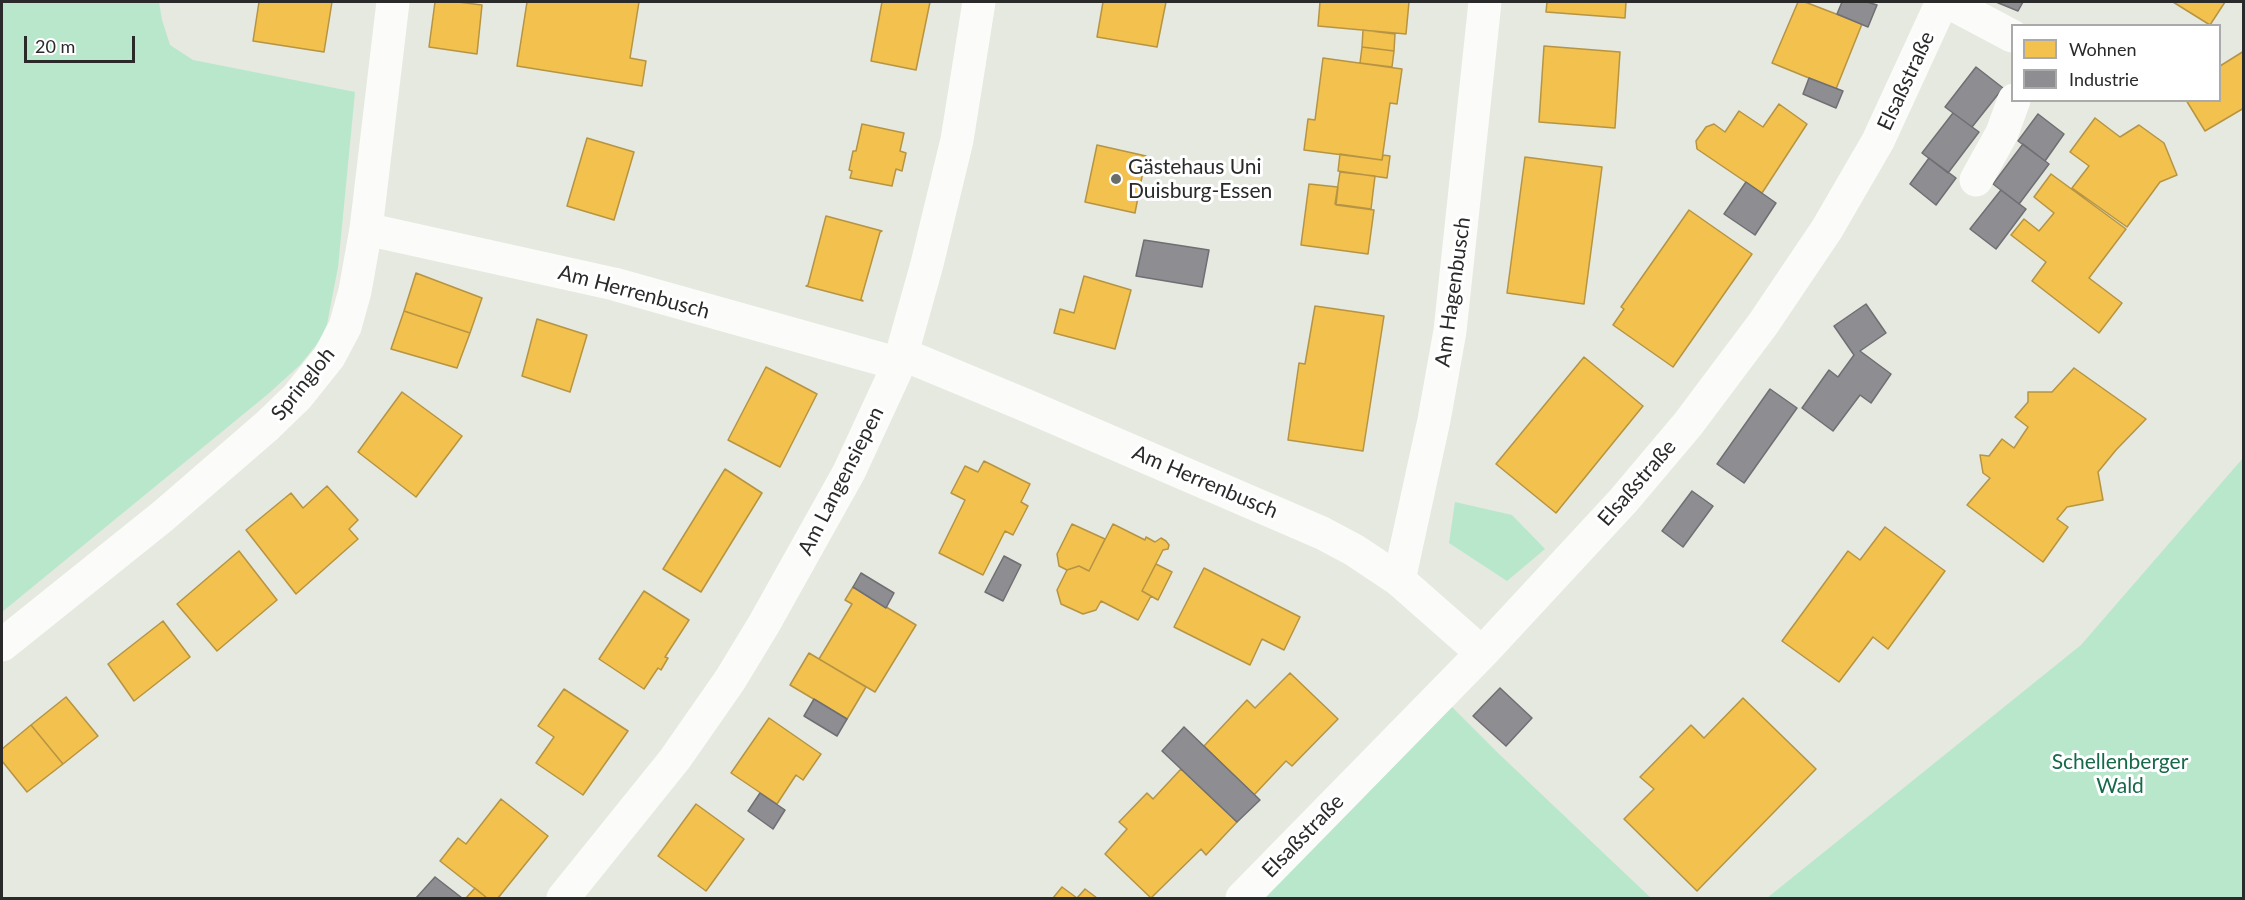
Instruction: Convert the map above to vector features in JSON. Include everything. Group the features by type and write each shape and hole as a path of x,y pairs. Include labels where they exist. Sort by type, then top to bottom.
{"street":[{"name":"Springloh","path":"2,645 163,516 267,426 297,397 329,357 345,327 355,291 366,229 393,2"},
{"name":"Am Langensiepen","path":"563,898 675,759 736,670 765,624 849,472 901,359 957,140 979,2"},
{"name":"Am Hagenbusch","path":"1399,580 1434,420 1450,332 1485,2"},
{"name":"Elsaßstraße","path":"1242,898 1482,653 1623,501 1688,424 1763,324 1827,228 1878,141 1942,2"},
{"path":"1948,2 2011,35"},
{"path":"1976,180 2002,133 2013,102"},
{"name":"Am Herrenbusch","path":"366,229 614,284 901,359 1293,519 1354,549 1399,580 1482,653"}],"green space":[{"path":"2,2 159,2 170,45 193,60 355,92 338,267 327,324 321,339 300,365 268,394 2,612"},
{"name":"Schellenberger Wald","path":"2243,458 2243,898 1767,898 2081,645"},
{"path":"1455,502 1512,515 1545,549 1507,581 1449,543"},
{"path":"1445,700 1499,754 1651,898 1254,898"}],"building: Wohnen":[{"path":"259,2 332,2 324,52 253,41"},
{"path":"435,2 482,5 477,54 429,47"},
{"path":"527,2 639,2 630,58 646,61 642,86 517,66"},
{"path":"882,2 930,2 916,70 871,61"},
{"path":"1103,2 1166,2 1157,47 1097,37"},
{"path":"1320,2 1409,2 1406,34 1318,26"},
{"path":"1547,2 1626,2 1625,18 1546,12"},
{"path":"1798,2 1805,2 1862,24 1836,89 1772,63"},
{"path":"2173,2 2225,2 2211,24"},
{"path":"1363,30 1395,34 1394,51 1362,47"},
{"path":"1544,46 1620,52 1615,128 1539,122"},
{"path":"1362,47 1394,51 1392,67 1360,63"},
{"path":"2244,51 2244,108 2205,131 2187,102 2221,102 2221,65"},
{"path":"1323,58 1402,69 1397,104 1390,103 1382,160 1304,150 1308,119 1315,120"},
{"path":"1779,104 1807,124 1762,193 1697,149 1696,141 1706,127 1714,124 1725,132 1739,111 1763,127"},
{"path":"2095,118 2120,137 2139,125 2164,143 2177,175 2160,182 2127,227 2072,188 2089,166 2070,152"},
{"path":"862,124 904,133 900,151 906,153 902,171 896,169 892,186 850,178 852,171 849,170 853,151 856,151"},
{"path":"587,138 634,152 614,220 567,206"},
{"name":"Gästehaus Uni Duisburg-Essen","path":"1097,145 1146,156 1135,213 1085,202"},
{"path":"1340,154 1382,160 1383,155 1390,156 1387,178 1338,171"},
{"path":"1525,157 1602,167 1584,304 1507,293"},
{"path":"1340,172 1375,176 1371,209 1335,204"},
{"path":"2051,174 2126,229 2089,278 2122,303 2099,333 2032,281 2046,262 2011,235 2024,219 2039,231 2054,213 2034,197"},
{"path":"1309,184 1338,187 1336,205 1374,210 1368,254 1301,245"},
{"path":"1689,210 1752,254 1673,367 1613,325 1624,309 1621,307"},
{"path":"826,216 882,231 861,299 863,301 806,286"},
{"path":"416,273 482,298 470,333 404,311"},
{"path":"1084,276 1131,290 1115,349 1054,333 1060,309 1074,313"},
{"path":"1315,306 1384,316 1363,451 1288,440 1299,363 1305,364"},
{"path":"404,311 470,333 457,368 391,349"},
{"path":"537,319 587,335 570,392 522,376"},
{"path":"1584,357 1643,406 1556,513 1496,464"},
{"path":"766,367 817,394 780,467 728,440"},
{"path":"2074,368 2146,419 2098,472 2103,500 2067,507 2057,519 2068,527 2043,562 1967,505 1990,478 1983,473 1980,455 1989,456 2002,439 2014,448 2028,427 2015,417 2028,402 2028,392 2052,392"},
{"path":"402,392 462,436 416,497 358,452"},
{"path":"984,461 1030,484 1021,502 1028,506 1013,535 1005,531 983,575 939,553 965,500 951,493 965,466 978,472"},
{"path":"725,469 762,493 701,592 663,569"},
{"path":"327,486 358,520 349,529 358,539 296,594 246,530 291,493 303,508"},
{"path":"1072,524 1105,539 1089,571 1079,566 1067,570 1059,566 1057,554"},
{"path":"1113,524 1145,540 1146,537 1155,542 1161,538 1169,545 1168,549 1163,550 1142,591 1151,596 1138,620 1101,601 1096,610 1083,614 1061,604 1057,590 1067,570 1079,566 1089,571"},
{"path":"1885,527 1945,571 1888,649 1873,637 1839,682 1782,641 1848,551 1860,560"},
{"path":"239,551 277,600 217,651 177,604"},
{"path":"1156,564 1172,572 1158,600 1142,591"},
{"path":"1204,568 1300,617 1284,650 1262,639 1250,665 1174,627"},
{"path":"853,587 916,625 875,692 819,659 852,604 845,600"},
{"path":"644,591 689,620 665,657 668,658 661,670 658,668 644,689 599,659"},
{"path":"163,621 190,657 134,701 108,664"},
{"path":"809,653 866,687 847,719 790,685"},
{"path":"1290,673 1338,719 1292,766 1286,761 1254,795 1204,746 1247,700 1255,708"},
{"path":"564,689 628,731 583,795 536,763 554,737 538,726"},
{"path":"66,697 98,736 63,764 31,725"},
{"path":"1743,698 1816,769 1697,891 1624,819 1654,789 1640,777 1691,725 1704,738"},
{"path":"769,718 821,754 803,780 796,775 777,804 731,773"},
{"path":"31,725 63,764 27,792 2,761 2,749"},
{"path":"1181,769 1237,822 1206,855 1201,849 1151,898 1105,854 1127,829 1119,822 1147,793 1153,799"},
{"path":"501,799 548,836 498,898 487,898 440,861 458,838 466,844"},
{"path":"696,804 744,839 706,891 658,856"},
{"path":"1062,887 1077,898 1053,898"},
{"path":"475,888 487,898 466,898"},
{"path":"1085,889 1097,898 1077,898"}],"building: Industrie":[{"path":"1842,2 1867,2 1877,5 1868,27 1837,14"},
{"path":"1996,2 2023,2 2018,11"},
{"path":"1976,67 2003,88 1972,127 1945,107"},
{"path":"1809,78 1843,91 1836,108 1803,94"},
{"path":"1953,113 1979,132 1948,173 1922,153"},
{"path":"2038,114 2064,134 2045,161 2018,141"},
{"path":"2023,144 2049,164 2019,204 1993,184"},
{"path":"1929,158 1956,178 1936,205 1910,184"},
{"path":"1746,182 1776,203 1755,235 1724,214"},
{"path":"2001,190 2026,209 1996,249 1970,229"},
{"path":"1144,240 1209,250 1202,287 1136,276"},
{"path":"1866,304 1886,333 1860,351 1891,374 1871,403 1860,395 1833,431 1802,408 1829,370 1838,377 1854,355 1834,326"},
{"path":"1770,389 1797,408 1744,483 1717,464"},
{"path":"1692,491 1713,506 1683,547 1662,531"},
{"path":"1004,556 1021,565 1003,601 985,592"},
{"path":"861,573 894,593 886,608 853,587"},
{"path":"1500,688 1532,718 1506,746 1473,716"},
{"path":"814,699 847,719 837,736 804,716"},
{"path":"1184,727 1260,800 1237,822 1162,751"},
{"path":"760,793 785,810 773,829 748,811"},
{"path":"435,877 462,898 416,898"}],"place":[{"name":"Gästehaus Uni Duisburg-Essen","path":"1116,179"}]}
